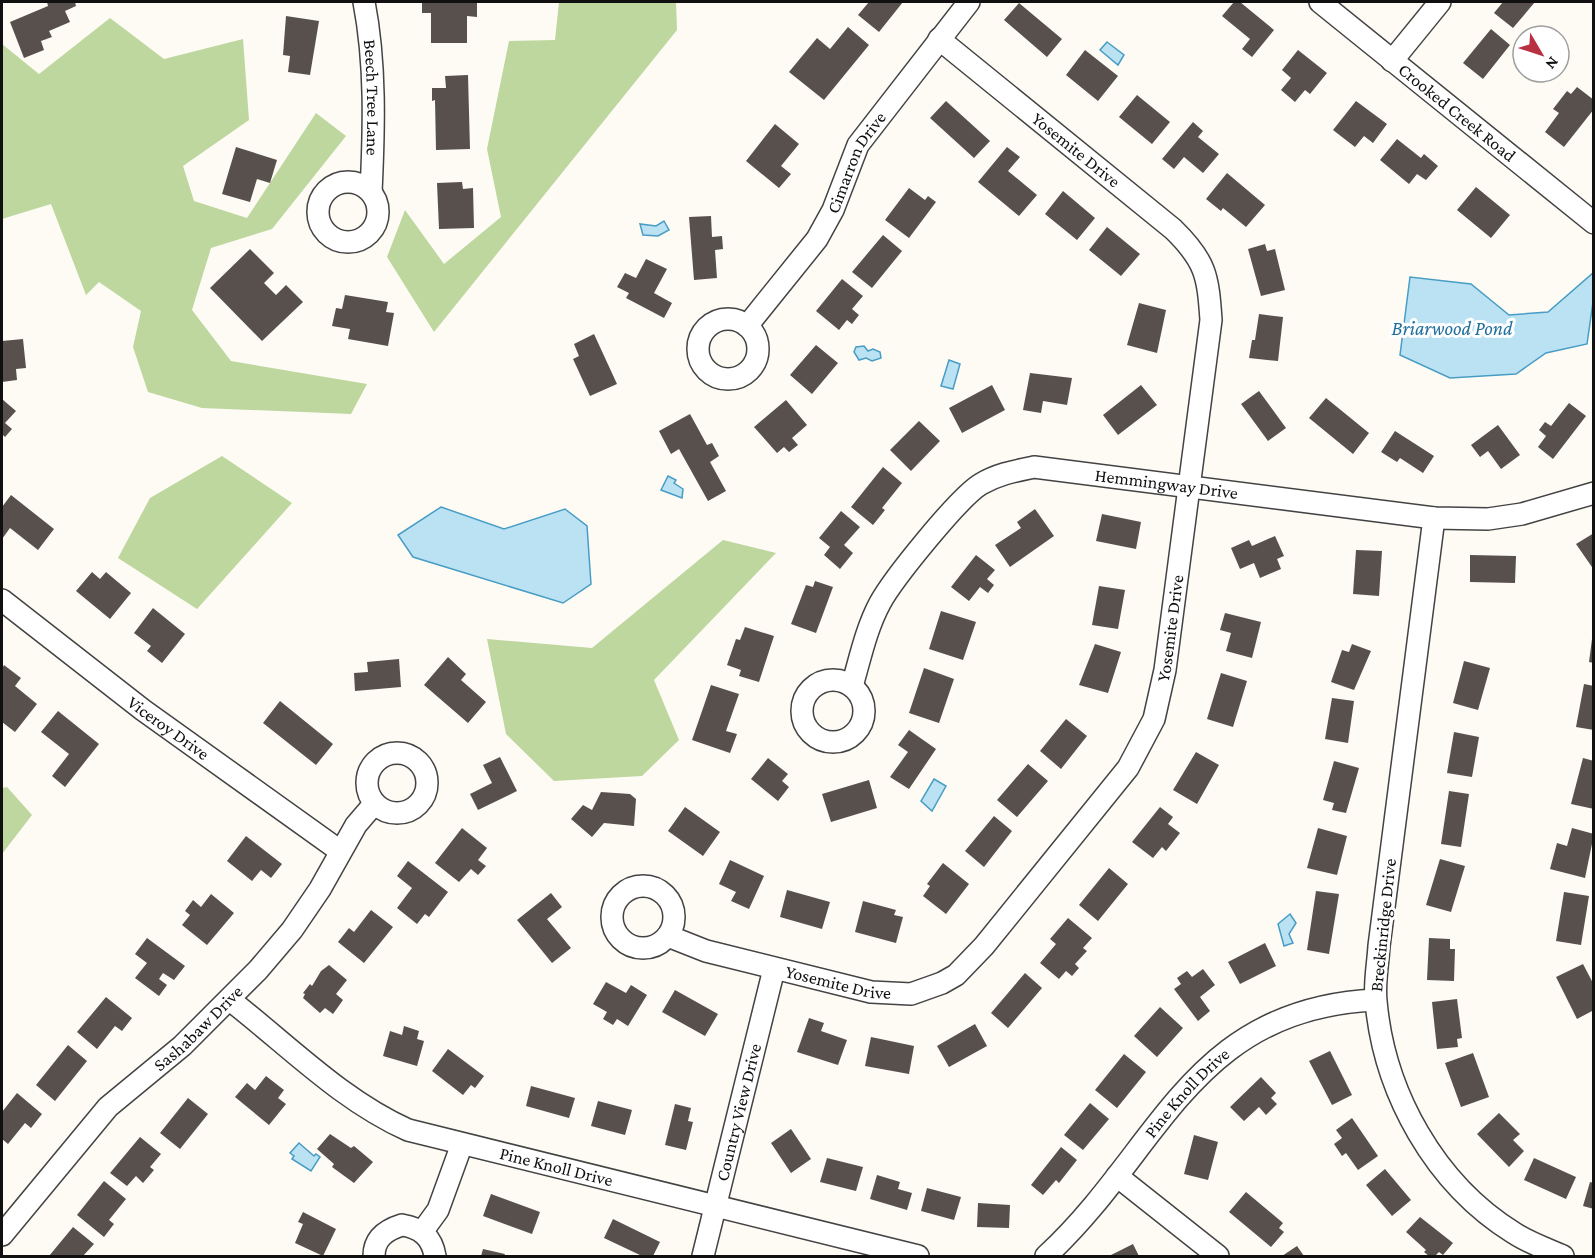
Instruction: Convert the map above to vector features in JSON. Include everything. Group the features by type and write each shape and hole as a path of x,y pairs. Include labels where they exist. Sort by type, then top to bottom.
{"street":[{"name":"Beech Tree Lane","path":"364,2 369,28 374,125 371,192"},
{"name":"Cimarron Drive","path":"747,326 818,239 833,210 858,146 969,2"},
{"name":"Crooked Creek Road","path":"1320,2 1591,216"},
{"path":"1392,61 1440,2"},
{"name":"Yosemite Drive","path":"668,936 706,951 871,992 911,994 926,990 956,975 984,946 1128,768 1154,719 1166,670 1187,488 1211,320 1209,280 1192,248 939,39"},
{"name":"Hemmingway Drive","path":"852,686 864,643 880,603 957,505 979,485 1005,472 1034,467 1434,518 1488,519 1522,514 1593,493"},
{"name":"Breckinridge Drive","path":"1434,518 1379,946 1375,1000 1392,1077 1417,1131 1435,1159 1454,1182 1494,1218 1514,1233 1563,1257"},
{"name":"Viceroy Drive","path":"2,600 143,710 340,851"},
{"name":"Sashabaw Drive","path":"2,1234 108,1107 182,1046 230,1000 292,930 320,889 340,851 374,804"},
{"name":"Country View Drive","path":"703,1257 774,969"},
{"name":"Pine Knoll Drive","path":"230,1000 379,1117 408,1130 918,1257"},
{"name":"Pine Knoll Drive","path":"1046,1257 1081,1220 1117,1176 1156,1122 1209,1064 1249,1035 1321,1006 1375,1000"},
{"path":"422,1232 438,1210 462,1144"},
{"path":"1117,1176 1218,1257"},
{"path":"374,1257 377,1242 392,1228 402,1225 422,1232 433,1247 435,1257"}],"green space":[{"path":"559,2 676,2 677,30 434,332 387,257 405,210 444,264 501,217 487,149 509,41 555,40"},
{"path":"110,18 164,59 243,39 249,120 183,166 194,201 247,218 316,113 346,136 272,229 211,248 192,310 231,361 367,384 351,414 202,408 148,392 133,347 141,311 99,282 86,295 51,204 2,219 2,44 39,74"},
{"path":"222,456 292,503 197,609 118,558 150,498"},
{"path":"723,540 776,553 654,680 679,740 642,776 554,781 506,734 487,639 592,648"},
{"path":"7,787 32,815 2,854 2,788"}],"water":[{"path":"1107,42 1124,55 1118,65 1100,50"},
{"path":"664,221 669,230 658,236 643,235 640,224 656,226"},
{"name":"Briarwood Pond","path":"1593,273 1593,302 1587,344 1546,353 1516,374 1450,378 1400,355 1410,277 1471,284 1509,315 1548,312"},
{"path":"864,346 868,351 873,349 880,352 881,358 872,361 866,358 859,360 854,352 856,347"},
{"path":"949,360 960,364 953,389 941,386"},
{"path":"668,476 676,480 674,483 683,489 682,498 661,490"},
{"path":"441,507 504,529 565,509 587,526 591,584 563,603 413,557 398,535"},
{"path":"934,779 946,786 932,811 921,801"},
{"path":"1290,914 1296,923 1289,934 1293,943 1284,946 1278,924"},
{"path":"299,1143 314,1156 316,1154 320,1157 311,1171 292,1159 294,1156 290,1153"}],"building":[{"path":"47,2 75,2 76,6 65,11 70,22 49,31 52,37 41,41 44,50 24,58 10,22 48,6"},
{"path":"422,2 477,2 477,17 467,16 467,43 431,43 431,13 422,13"},
{"path":"869,2 903,2 879,32 858,15"},
{"path":"1234,2 1240,2 1274,30 1252,57 1242,49 1250,39 1222,16"},
{"path":"1503,2 1535,2 1516,24 1511,24 1511,26 1494,13"},
{"path":"1019,3 1062,39 1047,57 1004,20"},
{"path":"286,16 319,21 310,75 288,72 290,56 283,55"},
{"path":"848,27 869,45 824,100 789,72 817,38 830,49"},
{"path":"1491,29 1510,45 1483,79 1463,63"},
{"path":"1085,50 1118,76 1098,101 1066,75"},
{"path":"1298,50 1327,73 1310,94 1305,90 1295,102 1281,90 1291,78 1282,70"},
{"path":"468,75 470,149 436,150 435,100 432,101 432,88 446,88 445,76"},
{"path":"1577,87 1594,100 1594,109 1564,147 1545,132 1559,113 1553,109 1567,91 1571,94"},
{"path":"1137,95 1170,122 1152,144 1119,117"},
{"path":"946,101 990,141 974,158 930,118"},
{"path":"1356,101 1387,124 1373,143 1364,136 1355,147 1333,130"},
{"path":"1193,122 1203,131 1198,137 1219,154 1203,173 1184,157 1174,169 1162,159"},
{"path":"775,124 799,144 781,166 791,174 779,188 746,161"},
{"path":"1397,139 1421,158 1424,154 1438,166 1426,180 1417,174 1409,184 1380,160"},
{"path":"236,147 277,160 270,183 257,179 250,202 222,194"},
{"path":"1007,147 1020,157 1008,171 1037,195 1019,216 978,182"},
{"path":"1227,173 1265,205 1246,227 1223,208 1221,211 1206,199"},
{"path":"462,182 463,189 473,188 474,228 439,229 437,183"},
{"path":"1476,187 1510,215 1491,238 1457,210"},
{"path":"909,188 925,200 928,196 936,202 909,238 885,220"},
{"path":"1063,191 1095,218 1077,240 1045,214"},
{"path":"711,216 712,237 722,236 723,249 715,250 717,278 694,280 689,217"},
{"path":"1107,227 1140,254 1121,276 1089,250"},
{"path":"883,235 902,251 872,288 852,272"},
{"path":"1265,244 1267,251 1275,249 1285,290 1261,296 1248,249"},
{"path":"250,249 274,273 264,283 276,295 286,285 303,302 262,341 210,288"},
{"path":"646,259 667,269 654,293 672,303 664,318 626,298 629,293 617,287 625,273 636,278"},
{"path":"842,279 863,296 852,309 859,315 852,324 847,320 839,330 816,311"},
{"path":"345,295 388,302 386,312 394,313 388,346 348,339 350,329 332,326 336,308 342,309"},
{"path":"1139,303 1166,310 1157,353 1127,345"},
{"path":"1259,314 1283,317 1278,361 1249,358 1252,340 1255,340"},
{"path":"594,334 617,384 590,396 573,359 579,356 574,344"},
{"path":"23,339 26,368 16,369 17,380 2,382 2,341"},
{"path":"816,345 838,363 812,394 790,375"},
{"path":"1030,373 1072,378 1067,405 1043,401 1041,413 1023,410"},
{"path":"992,385 1005,410 962,433 949,408"},
{"path":"1141,385 1157,405 1118,435 1103,415"},
{"path":"1259,391 1286,428 1268,441 1241,404"},
{"path":"1326,398 1369,433 1353,454 1309,418"},
{"path":"2,399 16,411 5,423 12,429 5,437 2,434"},
{"path":"786,400 807,425 792,438 798,445 789,452 784,447 777,453 754,427"},
{"path":"1569,403 1586,416 1553,459 1538,447 1546,436 1539,430 1545,422 1551,426"},
{"path":"690,414 707,445 712,443 719,456 710,462 726,491 708,501 679,449 671,454 659,431"},
{"path":"919,421 940,441 911,471 890,450"},
{"path":"1498,425 1520,455 1501,469 1488,451 1480,457 1471,445"},
{"path":"1395,431 1434,456 1423,473 1400,458 1397,462 1381,452"},
{"path":"883,467 902,483 882,508 885,510 873,525 851,507"},
{"path":"11,495 54,529 38,550 10,528 2,539 2,507"},
{"path":"1035,509 1054,536 1010,567 995,545 1021,528 1017,522"},
{"path":"841,511 860,527 844,545 853,553 840,569 824,555 830,547 819,538"},
{"path":"1102,514 1141,522 1136,549 1096,541"},
{"path":"1594,533 1594,570 1576,544"},
{"path":"1275,536 1284,556 1277,559 1281,569 1260,578 1254,563 1240,569 1231,548 1249,540 1252,546"},
{"path":"1356,550 1382,551 1379,596 1353,594"},
{"path":"976,555 995,570 987,579 994,585 988,593 980,587 969,601 951,587"},
{"path":"1470,555 1516,556 1515,583 1470,582"},
{"path":"92,572 100,579 106,572 131,593 110,619 76,591"},
{"path":"815,581 833,587 816,633 791,624 806,585 813,587"},
{"path":"1099,586 1125,590 1118,629 1092,625"},
{"path":"153,608 185,634 162,663 147,651 151,646 134,633"},
{"path":"941,611 976,622 963,660 929,649"},
{"path":"1225,613 1261,622 1252,658 1226,651 1231,633 1220,630"},
{"path":"745,627 774,636 759,682 739,676 741,670 727,665 736,639 740,640"},
{"path":"1592,639 1594,639 1594,663 1589,662"},
{"path":"1095,644 1121,652 1108,693 1079,685"},
{"path":"1352,644 1371,651 1354,690 1331,682 1342,650 1349,652"},
{"path":"448,657 466,674 461,680 486,702 468,723 424,685"},
{"path":"399,659 401,687 355,691 354,673 368,672 367,662"},
{"path":"1464,661 1490,668 1478,710 1453,703"},
{"path":"4,665 21,678 15,686 37,704 15,732 2,722 2,669"},
{"path":"924,668 954,679 939,723 909,713"},
{"path":"1221,673 1247,681 1233,727 1207,719"},
{"path":"1584,684 1594,686 1594,730 1576,727"},
{"path":"711,685 739,694 726,731 737,734 730,753 692,740"},
{"path":"1332,698 1354,701 1348,743 1325,739"},
{"path":"280,701 333,744 316,765 263,723"},
{"path":"58,711 99,744 65,787 52,776 69,754 41,732"},
{"path":"1066,719 1087,736 1061,769 1040,751"},
{"path":"909,730 936,749 909,789 890,777 908,752 898,745"},
{"path":"1454,732 1479,737 1472,777 1447,773"},
{"path":"1196,752 1219,765 1197,804 1173,790"},
{"path":"500,757 517,791 478,810 470,794 492,783 483,765"},
{"path":"768,758 788,774 782,781 789,787 778,801 751,779"},
{"path":"1583,758 1594,761 1594,809 1571,804"},
{"path":"1334,761 1359,768 1346,813 1332,810 1334,803 1323,800"},
{"path":"1028,764 1048,781 1017,817 997,800"},
{"path":"869,780 877,808 831,822 822,794"},
{"path":"1449,791 1469,794 1461,847 1441,844"},
{"path":"601,792 630,794 636,799 634,826 604,823 592,837 571,819 583,805 592,810"},
{"path":"685,807 720,832 703,856 668,831"},
{"path":"1160,807 1173,817 1168,824 1180,833 1166,851 1162,847 1153,858 1132,842"},
{"path":"994,816 1012,831 984,867 965,851"},
{"path":"462,828 487,848 478,860 486,866 478,875 471,869 459,882 435,863"},
{"path":"1318,828 1347,836 1337,875 1307,868"},
{"path":"1572,828 1594,834 1585,878 1550,869 1557,843 1567,846"},
{"path":"246,836 282,864 271,878 261,870 252,881 227,861"},
{"path":"1440,859 1465,866 1451,912 1426,905"},
{"path":"730,860 764,876 749,909 731,901 736,892 719,884"},
{"path":"408,861 448,892 429,917 425,914 417,924 397,908 412,888 397,876"},
{"path":"943,863 969,884 946,914 923,896 930,886 927,884"},
{"path":"1109,868 1128,884 1098,921 1079,905"},
{"path":"787,890 830,902 822,929 780,917"},
{"path":"1316,891 1339,894 1329,954 1307,950"},
{"path":"1564,892 1589,896 1581,945 1556,941"},
{"path":"551,893 562,907 547,919 571,948 552,963 517,920"},
{"path":"211,894 234,913 207,945 182,925 190,915 185,911 193,900 201,907"},
{"path":"863,901 896,910 894,915 903,917 896,943 855,932"},
{"path":"371,910 393,927 364,963 338,942 349,928 354,932"},
{"path":"1068,918 1092,938 1083,948 1087,951 1075,964 1079,968 1072,976 1066,971 1059,979 1040,963 1056,944 1050,939"},
{"path":"147,938 185,966 174,980 163,973 159,979 167,985 159,996 135,978 147,963 135,954"},
{"path":"1429,938 1450,939 1450,949 1455,949 1454,981 1427,980"},
{"path":"1265,943 1276,966 1240,984 1228,962"},
{"path":"1583,964 1594,985 1594,1010 1577,1019 1556,977"},
{"path":"329,965 347,980 336,994 343,1000 333,1014 325,1008 320,1013 303,998 305,994 303,993 310,984 312,986 321,971"},
{"path":"1203,969 1215,985 1200,997 1210,1011 1198,1021 1174,989 1181,984 1177,978 1187,971 1192,977"},
{"path":"1025,973 1042,988 1008,1028 991,1013"},
{"path":"606,982 626,993 631,985 647,995 628,1026 617,1019 613,1025 603,1019 607,1012 593,1004"},
{"path":"675,990 718,1014 705,1036 662,1012"},
{"path":"106,997 132,1018 122,1031 115,1026 97,1049 77,1032"},
{"path":"1457,999 1462,1038 1457,1039 1458,1047 1437,1049 1432,1002"},
{"path":"1160,1007 1183,1028 1157,1057 1134,1036"},
{"path":"809,1018 824,1023 821,1031 847,1040 838,1065 797,1052"},
{"path":"975,1024 987,1046 949,1067 937,1046"},
{"path":"404,1026 419,1031 417,1039 424,1041 417,1066 383,1056 390,1031 402,1035"},
{"path":"871,1037 914,1046 909,1074 865,1066"},
{"path":"68,1045 87,1061 55,1101 36,1085"},
{"path":"448,1049 484,1076 475,1088 471,1085 463,1095 432,1071"},
{"path":"1330,1051 1352,1095 1332,1105 1309,1061"},
{"path":"1473,1053 1489,1097 1461,1107 1445,1063"},
{"path":"1124,1054 1146,1072 1117,1108 1095,1090"},
{"path":"266,1076 284,1090 278,1098 286,1104 269,1125 235,1097 247,1083 255,1090"},
{"path":"1261,1077 1276,1093 1271,1098 1277,1104 1266,1115 1259,1107 1244,1121 1230,1107"},
{"path":"531,1086 575,1098 569,1118 526,1106"},
{"path":"17,1093 42,1114 31,1128 25,1123 8,1144 2,1139 2,1112"},
{"path":"188,1098 208,1114 180,1149 160,1133"},
{"path":"598,1101 632,1110 625,1135 591,1126"},
{"path":"1090,1103 1109,1119 1083,1150 1064,1135"},
{"path":"675,1104 691,1108 688,1121 693,1122 686,1150 665,1145"},
{"path":"1499,1113 1520,1134 1513,1140 1524,1151 1509,1167 1477,1134"},
{"path":"1352,1118 1378,1156 1358,1170 1346,1153 1342,1156 1334,1144 1342,1138 1336,1130"},
{"path":"791,1129 811,1159 791,1173 771,1143"},
{"path":"330,1134 351,1148 354,1146 373,1162 354,1183 332,1167 334,1164 317,1149"},
{"path":"1194,1135 1218,1142 1208,1180 1184,1174"},
{"path":"140,1137 161,1154 150,1167 154,1170 143,1183 136,1176 127,1186 110,1173"},
{"path":"1061,1147 1077,1160 1059,1183 1056,1180 1043,1195 1031,1185"},
{"path":"827,1158 863,1167 856,1191 820,1182"},
{"path":"1534,1158 1576,1177 1566,1199 1524,1180"},
{"path":"1385,1169 1411,1200 1392,1216 1366,1185"},
{"path":"877,1175 900,1182 898,1189 912,1193 907,1210 870,1199"},
{"path":"104,1181 126,1199 109,1220 114,1224 104,1237 77,1215"},
{"path":"1590,1182 1594,1183 1594,1209 1583,1206"},
{"path":"927,1188 961,1197 954,1220 921,1211"},
{"path":"1246,1192 1283,1223 1279,1228 1284,1232 1271,1247 1229,1212"},
{"path":"491,1194 540,1212 532,1234 483,1216"},
{"path":"978,1203 1010,1205 1009,1228 977,1227"},
{"path":"303,1212 336,1229 323,1256 295,1243 303,1224 298,1222"},
{"path":"1420,1217 1453,1243 1443,1255 1439,1252 1435,1256 1429,1256 1424,1252 1426,1250 1406,1232"},
{"path":"613,1219 660,1242 653,1256 642,1256 604,1238"},
{"path":"73,1227 94,1244 83,1256 49,1256"},
{"path":"1133,1244 1139,1256 1109,1256"},
{"path":"1297,1246 1304,1256 1282,1256"},
{"path":"483,1249 505,1254 504,1256 481,1256"}]}
